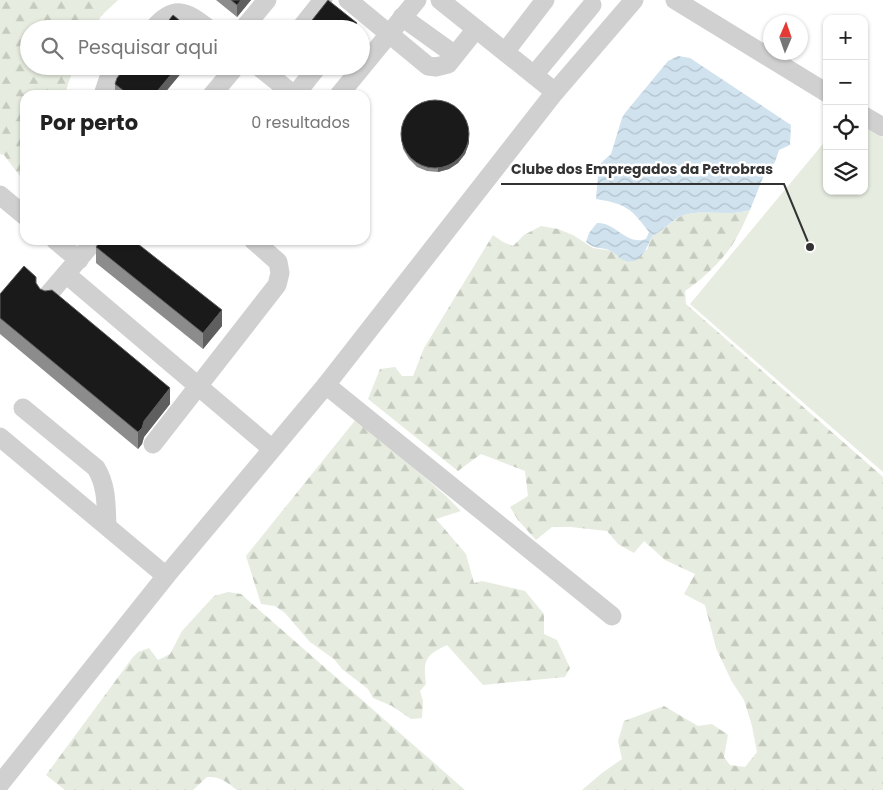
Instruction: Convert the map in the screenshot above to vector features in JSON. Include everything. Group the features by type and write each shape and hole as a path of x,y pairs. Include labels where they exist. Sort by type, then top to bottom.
{"street":[{"path":"250,20 267,0"},
{"path":"307,20 324,0"},
{"path":"348,0 428,66 436,67 448,64 476,29"},
{"path":"370,56 416,0"},
{"path":"440,0 555,92"},
{"path":"505,52 546,0"},
{"path":"3,775 326,384 555,92 634,0"},
{"path":"675,0 823,91"},
{"path":"534,75 592,5"},
{"path":"160,20 174,13 190,14 198,20"},
{"path":"402,17 455,55"},
{"path":"105,90 108,80 112,75"},
{"path":"216,90 229,75"},
{"path":"272,75 288,90"},
{"path":"298,90 311,75"},
{"path":"342,90 354,75"},
{"path":"868,118 883,127"},
{"path":"0,195 20,212"},
{"path":"61,245 79,260"},
{"path":"47,296 91,245"},
{"path":"152,444 277,285 280,273 278,262 259,245"},
{"path":"66,274 272,448"},
{"path":"326,384 612,616"},
{"path":"23,408 96,468 103,478 106,491 107,526"},
{"path":"0,437 166,576"}],"green space":[{"path":"0,0 118,0 99,20 20,20 20,75 71,75 66,90 20,90 20,176 4,155 0,154"},
{"path":"868,129 883,138 883,472 690,304 823,144 823,195 868,195"},
{"path":"750,210 730,249 719,262 685,291 686,304 883,477 883,790 582,790 622,759 618,741 624,721 664,706 698,726 712,724 728,735 724,757 730,765 745,767 757,752 744,700 732,682 716,648 705,605 684,594 695,574 665,560 644,541 634,553 618,544 607,531 552,527 536,540 518,520 510,507 528,496 525,471 481,454 458,471 368,399 380,369 395,367 402,376 413,376 424,348 493,235 513,246 524,235 541,226 558,229 573,235 593,248 613,251 618,257 647,250 652,236 684,215 692,213 734,213"},
{"path":"357,418 461,511 436,519 466,554 474,583 482,581 525,591 544,614 544,634 557,640 570,668 565,677 483,685 447,645 434,652 427,660 425,670 426,684 420,691 423,701 422,718 411,719 392,706 373,698 368,689 342,669 334,659 310,642 285,613 275,606 261,604 246,556"},
{"path":"228,592 241,594 465,790 237,790 223,780 216,777 207,777 193,790 65,790 46,775 133,657 138,652 149,648 158,660 170,654 182,631 214,596"}],"water":[{"path":"678,56 690,58 791,125 790,145 779,150 775,162 764,175 750,210 734,213 692,213 680,216 652,236 645,251 638,259 634,261 623,260 611,251 586,242 589,233 597,223 610,226 633,239 646,239 649,232 627,208 596,199 601,163 611,154 625,113 668,61"}],"building":[{"path":"231,0 241,0 237,5"},
{"path":"328,0 353,20 312,20"},
{"path":"173,15 179,20 169,20"},
{"path":"119,75 171,75 158,90 123,90 115,84"},
{"path":"435,100 448,103 459,110 466,121 469,134 466,147 459,158 448,165 435,168 422,165 411,158 404,147 401,134 404,121 411,110 422,103"},
{"path":"97,245 139,245 222,310 203,333 96,247"},
{"path":"24,266 36,277 36,283 40,289 45,291 52,290 170,388 144,421 142,428 138,432 0,318 0,294"}],"place":[{"name":"Clube dos Empregados da Petrobras","path":"810,247"}]}
